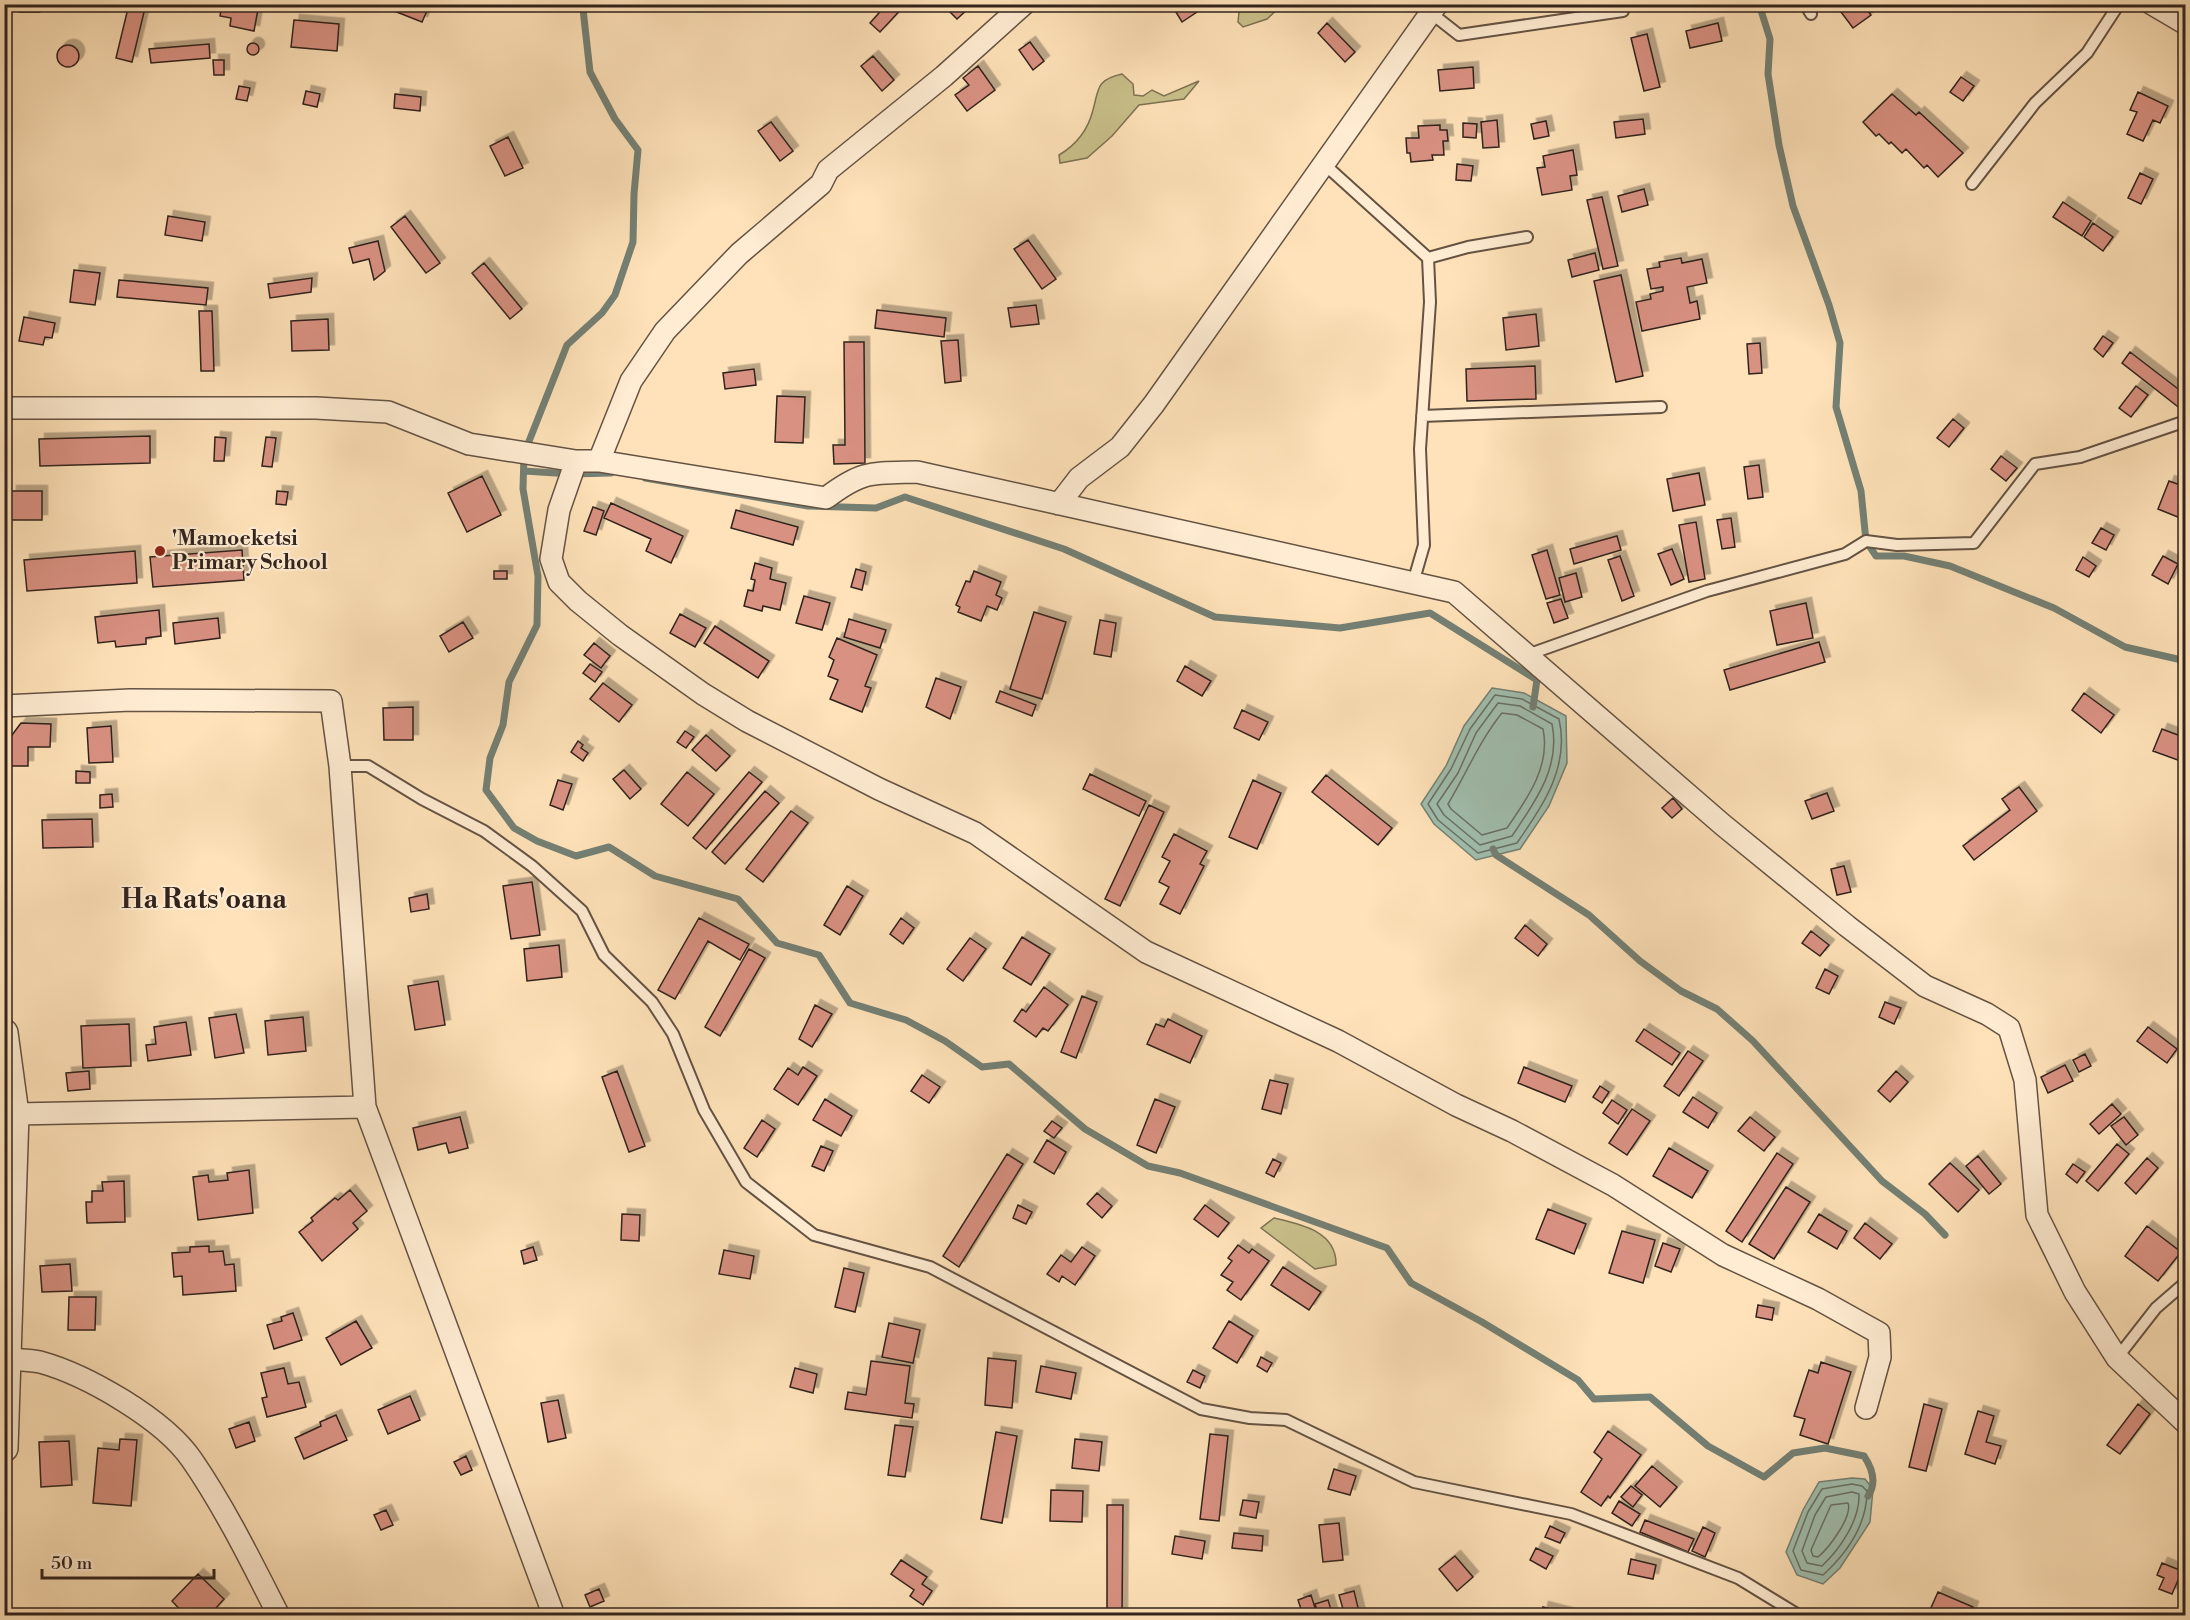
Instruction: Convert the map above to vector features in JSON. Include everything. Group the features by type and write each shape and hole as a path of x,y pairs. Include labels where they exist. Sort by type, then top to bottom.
{"street":[{"path":"599,461 631,381 665,331 739,254 821,184 828,170 944,76 1024,4"},
{"path":"2152,4 2186,24"},
{"path":"1059,504 1079,478 1120,447 1154,404 1434,9"},
{"path":"4,408 316,408 388,412 468,444 576,461 599,461 826,498 847,482 868,473 917,472 1454,592 1723,825 1847,926 1925,986 1987,1014 2009,1028 2025,1080 2037,1215 2075,1292 2117,1358 2186,1423"},
{"path":"576,461 559,510 551,559 559,582 578,602 620,635 703,694 747,721 879,789 975,833 1146,952 1338,1041 1456,1105 1512,1131 1613,1185 1723,1255 1818,1299 1879,1333 1880,1357 1866,1408"},
{"path":"4,706 130,700 331,701 340,766 365,1107 554,1616"},
{"path":"4,1033 15,1114 4,1448"},
{"path":"15,1114 365,1107"},
{"path":"8,1359 38,1362 73,1374 106,1390 159,1428 191,1458 279,1616"}],"lane":[{"path":"1972,184 2035,103 2087,53 2120,4"},
{"path":"1434,9 1459,34 1623,12"},
{"path":"1323,163 1428,258 1430,302 1420,449 1424,545 1413,583"},
{"path":"1428,258 1468,247 1527,237"},
{"path":"1422,416 1661,407"},
{"path":"1527,655 1707,591 1845,554 1866,541 1897,544 1974,543 2035,464 2080,457 2186,420"},
{"path":"340,766 368,766 422,799 484,831 532,866 582,911 604,954 652,1002 673,1034 704,1110 746,1182 814,1235 930,1267 1201,1409 1250,1418 1286,1420 1414,1482 1572,1514 1738,1578 1800,1616"},
{"path":"2117,1358 2156,1308 2186,1282"}],"shaded area":[{"path":"1246,5 1282,5 1267,19 1243,27 1238,22 1239,12"},
{"path":"1122,74 1133,84 1134,95 1143,96 1152,90 1164,96 1199,81 1184,99 1139,105 1112,136 1087,158 1060,163 1059,155 1071,147 1085,130 1100,86 1107,79"},
{"path":"1274,1218 1295,1223 1324,1237 1335,1253 1336,1265 1315,1269 1261,1228"}],"water":[{"path":"1492,688 1524,693 1566,716 1567,763 1549,806 1520,849 1476,860 1434,824 1421,804 1446,766 1464,726"},
{"path":"1852,1478 1865,1479 1873,1489 1870,1522 1840,1568 1823,1584 1797,1575 1786,1552 1803,1510 1819,1482"}],"building":[{"path":"20,4 40,4 40,12 20,12"},
{"path":"129,4 145,8 132,62 116,58"},
{"path":"222,4 259,4 254,31 230,26 231,18 220,16"},
{"path":"385,4 430,4 422,22 384,7"},
{"path":"887,4 906,4 880,32 870,23"},
{"path":"942,4 967,4 970,7 957,19"},
{"path":"1171,4 1209,4 1182,22"},
{"path":"1835,4 1863,4 1871,15 1853,28"},
{"path":"294,20 339,24 337,51 291,47"},
{"path":"1327,23 1355,52 1345,62 1318,33"},
{"path":"1718,23 1722,41 1690,48 1686,31"},
{"path":"1647,34 1660,87 1644,91 1631,38"},
{"path":"1030,42 1044,61 1033,70 1019,50"},
{"path":"253,43 259,49 253,55 247,49"},
{"path":"209,44 210,58 151,63 149,49"},
{"path":"68,45 76,48 79,56 76,64 68,67 60,64 57,56 60,48"},
{"path":"873,56 894,80 882,91 861,66"},
{"path":"213,60 224,60 224,75 214,75"},
{"path":"978,66 995,90 967,111 955,95 969,85 963,78"},
{"path":"1473,67 1474,88 1440,91 1438,70"},
{"path":"1961,77 1974,86 1963,101 1950,92"},
{"path":"239,86 250,88 247,101 236,99"},
{"path":"306,91 320,94 317,107 303,104"},
{"path":"2138,92 2168,106 2160,123 2153,120 2143,141 2127,134 2137,112 2130,110"},
{"path":"395,94 421,97 420,111 394,108"},
{"path":"1892,94 1916,115 1919,112 1963,153 1938,177 1927,165 1924,168 1906,149 1902,153 1879,134 1876,136 1863,122"},
{"path":"1643,119 1645,134 1616,138 1614,122"},
{"path":"1497,120 1499,147 1483,148 1481,122"},
{"path":"1546,121 1549,136 1534,139 1531,124"},
{"path":"771,122 793,151 780,161 758,131"},
{"path":"1463,123 1477,124 1476,138 1463,137"},
{"path":"1440,125 1440,130 1447,130 1448,141 1443,141 1444,155 1432,155 1433,160 1411,162 1410,153 1407,153 1406,138 1419,138 1418,126"},
{"path":"508,137 523,168 505,176 490,146"},
{"path":"1573,150 1577,175 1570,176 1572,190 1542,195 1537,168 1545,167 1543,156"},
{"path":"1457,164 1473,166 1471,181 1456,180"},
{"path":"2140,173 2153,179 2141,204 2128,198"},
{"path":"1644,189 1648,205 1622,212 1618,196"},
{"path":"1602,197 1618,266 1603,269 1587,200"},
{"path":"2063,202 2091,221 2082,236 2053,217"},
{"path":"168,216 205,222 202,241 165,235"},
{"path":"405,216 440,263 426,273 391,227"},
{"path":"2093,223 2113,237 2103,251 2084,237"},
{"path":"1028,240 1056,279 1042,289 1014,249"},
{"path":"378,241 385,271 374,280 369,259 353,263 349,248"},
{"path":"1595,253 1599,270 1572,277 1568,260"},
{"path":"1681,258 1682,263 1702,259 1707,283 1687,287 1690,303 1697,301 1700,319 1642,331 1636,302 1651,299 1650,294 1663,291 1663,287 1651,289 1647,269 1660,267 1659,262"},
{"path":"484,263 522,309 510,319 472,273"},
{"path":"74,270 100,273 95,305 70,302"},
{"path":"1621,275 1643,376 1616,382 1594,281"},
{"path":"312,278 311,292 270,298 268,284"},
{"path":"119,280 208,288 206,305 117,297"},
{"path":"1036,305 1039,324 1011,327 1008,308"},
{"path":"877,310 946,318 944,337 875,328"},
{"path":"199,311 212,311 214,371 201,371"},
{"path":"1536,314 1539,346 1506,350 1503,318"},
{"path":"24,317 55,323 52,338 45,337 43,345 19,341"},
{"path":"328,319 329,350 292,351 291,321"},
{"path":"2103,336 2113,343 2103,357 2094,349"},
{"path":"958,340 961,381 945,383 941,341"},
{"path":"844,342 864,342 865,463 834,464 833,445 845,445"},
{"path":"1760,343 1762,373 1749,374 1747,344"},
{"path":"2130,352 2186,395 2186,413 2122,363"},
{"path":"1535,366 1536,399 1467,401 1466,369"},
{"path":"754,369 756,385 725,389 723,373"},
{"path":"2136,386 2148,395 2131,417 2119,408"},
{"path":"777,396 805,397 803,443 775,442"},
{"path":"1953,419 1964,428 1949,447 1937,438"},
{"path":"150,436 150,463 40,466 39,439"},
{"path":"215,437 226,438 224,461 214,461"},
{"path":"266,437 276,438 272,467 262,466"},
{"path":"2001,456 2017,468 2006,481 1991,469"},
{"path":"1759,465 1763,497 1748,499 1744,467"},
{"path":"1699,473 1705,505 1673,511 1667,479"},
{"path":"482,476 501,515 467,532 448,493"},
{"path":"2169,481 2186,487 2185,520 2158,509"},
{"path":"11,491 42,491 42,520 11,520"},
{"path":"277,491 288,492 286,505 276,504"},
{"path":"611,503 683,536 671,563 646,551 651,539 604,518"},
{"path":"593,507 604,511 596,535 584,531"},
{"path":"736,510 798,527 793,545 731,528"},
{"path":"1731,518 1735,547 1722,549 1717,520"},
{"path":"1696,522 1705,579 1689,582 1679,525"},
{"path":"2101,528 2114,535 2106,550 2092,543"},
{"path":"1617,536 1621,550 1574,564 1570,549"},
{"path":"1672,549 1684,579 1671,585 1658,554"},
{"path":"242,550 244,580 153,587 150,557"},
{"path":"1547,550 1560,595 1546,599 1532,555"},
{"path":"135,551 137,583 27,591 24,560"},
{"path":"1620,556 1634,596 1622,601 1608,560"},
{"path":"2163,556 2178,564 2168,584 2152,575"},
{"path":"2083,557 2096,566 2089,577 2076,570"},
{"path":"755,563 772,568 770,579 786,583 780,610 763,606 762,611 744,606 748,590 753,591 755,580 751,579"},
{"path":"856,569 866,572 862,590 851,587"},
{"path":"494,571 507,571 507,579 494,579"},
{"path":"974,571 1001,582 996,595 1002,598 997,610 987,606 981,621 958,612 960,607 956,605 966,581 970,582"},
{"path":"1576,573 1582,597 1565,602 1559,578"},
{"path":"804,596 830,603 822,630 796,623"},
{"path":"1561,599 1568,618 1554,623 1547,603"},
{"path":"1806,603 1813,638 1777,645 1770,611"},
{"path":"159,610 161,636 146,638 146,644 116,647 115,641 98,643 95,617"},
{"path":"1034,612 1066,622 1042,699 1010,689"},
{"path":"680,614 706,628 695,647 670,633"},
{"path":"218,618 220,638 175,644 173,623"},
{"path":"849,619 886,630 880,648 844,637"},
{"path":"1100,620 1116,623 1111,657 1094,654"},
{"path":"463,622 473,638 449,652 440,636"},
{"path":"715,626 769,661 758,678 704,643"},
{"path":"837,638 877,655 865,686 871,688 862,712 830,699 838,680 828,676 834,660 829,657"},
{"path":"1819,642 1825,662 1730,690 1724,670"},
{"path":"594,643 610,656 601,668 584,655"},
{"path":"590,664 602,672 595,682 583,673"},
{"path":"1185,666 1211,681 1202,696 1177,681"},
{"path":"936,678 961,687 950,719 926,707"},
{"path":"603,683 632,705 619,722 590,699"},
{"path":"1000,691 1036,705 1032,716 996,702"},
{"path":"2084,693 2114,715 2101,733 2072,710"},
{"path":"413,707 413,740 384,740 383,708"},
{"path":"1242,710 1268,722 1259,740 1234,728"},
{"path":"21,723 51,724 50,747 28,747 28,766 8,766 9,739"},
{"path":"111,726 113,762 89,763 87,728"},
{"path":"2162,729 2186,738 2186,763 2153,751"},
{"path":"685,731 694,737 686,748 677,742"},
{"path":"706,735 730,756 716,771 692,750"},
{"path":"578,741 583,745 581,748 588,753 583,761 571,752"},
{"path":"624,770 641,789 630,799 613,779"},
{"path":"76,771 90,772 90,783 76,783"},
{"path":"687,772 714,794 688,826 661,804"},
{"path":"749,772 762,782 706,849 693,838"},
{"path":"1090,774 1146,801 1139,816 1083,789"},
{"path":"1326,775 1392,828 1378,845 1312,792"},
{"path":"558,780 572,784 563,810 550,805"},
{"path":"1253,780 1281,793 1257,849 1229,837"},
{"path":"2019,787 2037,811 1974,860 1963,846 2010,810 2002,799"},
{"path":"765,791 779,803 725,864 712,852"},
{"path":"1827,793 1834,811 1812,819 1805,801"},
{"path":"112,794 113,807 100,808 100,795"},
{"path":"1673,798 1682,809 1672,818 1662,808"},
{"path":"1149,805 1164,812 1120,906 1105,899"},
{"path":"791,811 808,823 763,882 746,869"},
{"path":"92,819 93,847 43,848 42,820"},
{"path":"1174,834 1207,851 1200,864 1204,866 1180,914 1160,904 1169,887 1159,882 1170,861 1162,857"},
{"path":"1844,866 1851,892 1837,895 1831,869"},
{"path":"532,882 540,935 511,939 503,886"},
{"path":"847,886 863,896 840,935 824,925"},
{"path":"427,894 429,909 411,912 409,898"},
{"path":"699,918 749,944 740,960 708,941 675,999 658,990"},
{"path":"901,918 914,928 903,944 890,934"},
{"path":"1525,925 1547,944 1538,956 1515,938"},
{"path":"1811,931 1829,945 1820,956 1802,943"},
{"path":"1022,937 1050,954 1031,985 1003,968"},
{"path":"970,938 986,949 963,981 947,969"},
{"path":"559,945 562,977 527,981 524,949"},
{"path":"749,949 765,958 720,1036 705,1027"},
{"path":"1825,969 1838,976 1829,994 1816,988"},
{"path":"438,981 445,1025 415,1030 408,986"},
{"path":"1044,987 1068,1005 1048,1031 1043,1028 1036,1037 1014,1021 1022,1009 1026,1012"},
{"path":"1082,996 1097,1002 1076,1058 1061,1052"},
{"path":"1885,1002 1901,1008 1894,1024 1879,1017"},
{"path":"815,1005 832,1014 812,1047 799,1039"},
{"path":"236,1014 244,1053 215,1058 209,1018"},
{"path":"303,1017 306,1051 268,1055 265,1021"},
{"path":"1168,1019 1202,1036 1190,1063 1147,1044 1156,1024 1164,1027"},
{"path":"186,1022 191,1055 148,1061 146,1045 156,1044 154,1027"},
{"path":"129,1024 131,1066 83,1068 81,1026"},
{"path":"2148,1027 2177,1049 2167,1063 2137,1041"},
{"path":"1644,1029 1680,1053 1672,1065 1636,1041"},
{"path":"1688,1051 1703,1061 1679,1096 1664,1086"},
{"path":"2085,1054 2091,1066 2079,1072 2073,1060"},
{"path":"2065,1065 2073,1081 2048,1093 2041,1077"},
{"path":"803,1067 817,1076 798,1105 774,1089 788,1068 798,1075"},
{"path":"1524,1067 1572,1086 1565,1102 1518,1083"},
{"path":"89,1071 90,1089 68,1091 66,1073"},
{"path":"617,1071 645,1146 629,1152 602,1077"},
{"path":"1896,1071 1908,1082 1890,1102 1878,1091"},
{"path":"922,1075 940,1087 929,1103 911,1091"},
{"path":"1270,1080 1288,1084 1281,1114 1262,1109"},
{"path":"1600,1086 1609,1092 1602,1103 1593,1097"},
{"path":"1693,1097 1717,1113 1708,1128 1683,1112"},
{"path":"825,1099 852,1116 841,1136 813,1120"},
{"path":"1155,1099 1175,1107 1156,1153 1137,1145"},
{"path":"1612,1100 1627,1110 1618,1124 1603,1113"},
{"path":"2112,1104 2121,1114 2099,1134 2090,1124"},
{"path":"1632,1109 1650,1121 1627,1155 1609,1143"},
{"path":"460,1117 468,1148 449,1153 446,1143 418,1150 413,1128"},
{"path":"1750,1117 1775,1137 1764,1151 1738,1131"},
{"path":"2124,1117 2138,1135 2126,1145 2111,1126"},
{"path":"762,1120 775,1129 757,1157 744,1148"},
{"path":"1052,1121 1062,1128 1054,1138 1044,1131"},
{"path":"1047,1140 1066,1152 1054,1174 1034,1162"},
{"path":"2117,1144 2129,1154 2098,1191 2086,1181"},
{"path":"821,1146 833,1151 824,1171 812,1166"},
{"path":"1669,1148 1708,1171 1692,1198 1653,1176"},
{"path":"1777,1153 1793,1164 1742,1242 1726,1231"},
{"path":"1007,1154 1023,1164 959,1267 943,1256"},
{"path":"1978,1156 2001,1184 1989,1194 1966,1166"},
{"path":"2147,1158 2158,1168 2136,1194 2125,1183"},
{"path":"1273,1159 1281,1163 1274,1177 1266,1173"},
{"path":"1950,1163 1979,1190 1958,1212 1929,1184"},
{"path":"2073,1164 2085,1172 2077,1183 2066,1174"},
{"path":"249,1170 253,1213 198,1220 193,1177 208,1175 209,1182 228,1180 227,1173"},
{"path":"124,1181 125,1222 87,1223 86,1202 92,1202 92,1191 103,1191 102,1182"},
{"path":"1786,1187 1810,1202 1774,1259 1749,1244"},
{"path":"350,1190 367,1211 353,1223 358,1229 322,1261 299,1232 313,1221 311,1218 335,1198 338,1200"},
{"path":"1097,1193 1112,1206 1102,1218 1087,1204"},
{"path":"1018,1205 1032,1212 1026,1224 1013,1218"},
{"path":"1205,1205 1229,1223 1218,1237 1194,1219"},
{"path":"1548,1209 1586,1224 1574,1254 1536,1239"},
{"path":"622,1214 640,1215 639,1241 621,1240"},
{"path":"1819,1214 1847,1231 1837,1249 1808,1232"},
{"path":"1865,1223 1892,1244 1880,1259 1854,1238"},
{"path":"2147,1226 2181,1252 2158,1281 2125,1256"},
{"path":"1622,1231 1655,1240 1643,1283 1609,1273"},
{"path":"1663,1243 1680,1249 1671,1272 1655,1266"},
{"path":"1238,1245 1249,1253 1252,1249 1269,1261 1241,1300 1227,1290 1233,1282 1221,1275 1232,1261 1228,1258"},
{"path":"209,1246 209,1252 223,1251 225,1265 234,1264 236,1291 183,1295 182,1276 174,1277 172,1253 190,1252 190,1247"},
{"path":"533,1247 537,1260 524,1264 521,1251"},
{"path":"1082,1247 1095,1256 1075,1285 1062,1276 1059,1282 1047,1274 1061,1255 1071,1262"},
{"path":"724,1250 754,1256 750,1279 719,1274"},
{"path":"70,1264 72,1291 42,1292 40,1266"},
{"path":"1283,1267 1321,1292 1309,1310 1271,1285"},
{"path":"844,1268 864,1273 855,1312 835,1307"},
{"path":"69,1297 96,1297 95,1330 68,1330"},
{"path":"1758,1305 1774,1308 1772,1320 1756,1317"},
{"path":"293,1313 302,1340 274,1349 267,1325 282,1321 281,1317"},
{"path":"356,1321 372,1348 341,1365 326,1338"},
{"path":"1229,1321 1253,1336 1237,1363 1213,1348"},
{"path":"889,1323 920,1330 913,1363 882,1357"},
{"path":"1261,1357 1272,1363 1267,1372 1257,1366"},
{"path":"988,1358 1016,1361 1012,1408 985,1405"},
{"path":"871,1361 910,1366 905,1403 914,1404 912,1418 845,1409 848,1392 866,1395"},
{"path":"1821,1362 1851,1372 1828,1444 1800,1435 1805,1419 1794,1416 1809,1370 1818,1373"},
{"path":"1041,1366 1076,1373 1071,1399 1036,1392"},
{"path":"284,1368 288,1384 299,1382 306,1407 267,1417 262,1398 267,1397 261,1373"},
{"path":"795,1368 817,1374 813,1393 790,1387"},
{"path":"1193,1370 1205,1376 1200,1388 1187,1382"},
{"path":"410,1396 420,1420 388,1434 378,1410"},
{"path":"558,1400 566,1438 548,1442 541,1403"},
{"path":"1924,1404 1942,1409 1926,1471 1909,1467"},
{"path":"2138,1404 2150,1414 2120,1454 2107,1445"},
{"path":"1978,1411 1994,1416 1986,1442 2001,1446 1995,1464 1965,1454"},
{"path":"336,1415 347,1440 304,1459 295,1438 321,1426 320,1422"},
{"path":"249,1422 255,1441 236,1448 229,1429"},
{"path":"895,1425 913,1427 905,1477 888,1475"},
{"path":"1608,1431 1641,1455 1610,1498 1608,1496 1601,1506 1581,1492 1602,1459 1594,1452"},
{"path":"996,1432 1017,1436 1002,1523 981,1519"},
{"path":"1210,1434 1228,1436 1219,1521 1200,1519"},
{"path":"120,1439 137,1440 131,1506 93,1503 98,1448 119,1450"},
{"path":"1075,1439 1102,1442 1099,1471 1072,1468"},
{"path":"69,1441 72,1485 41,1487 39,1442"},
{"path":"466,1456 472,1470 461,1475 454,1462"},
{"path":"1652,1466 1677,1487 1660,1507 1635,1486"},
{"path":"1334,1469 1356,1476 1350,1495 1328,1489"},
{"path":"1631,1486 1642,1495 1633,1507 1621,1497"},
{"path":"1051,1490 1083,1491 1082,1522 1050,1521"},
{"path":"1243,1500 1259,1502 1256,1518 1240,1515"},
{"path":"1619,1501 1640,1514 1632,1526 1612,1513"},
{"path":"1107,1505 1123,1505 1122,1613 1107,1613"},
{"path":"386,1510 393,1525 381,1530 374,1515"},
{"path":"1645,1520 1694,1539 1688,1552 1640,1532"},
{"path":"1339,1523 1343,1560 1323,1562 1319,1525"},
{"path":"1550,1526 1565,1533 1560,1543 1545,1537"},
{"path":"1703,1527 1715,1533 1705,1557 1692,1551"},
{"path":"1234,1533 1263,1536 1262,1551 1232,1548"},
{"path":"1175,1536 1205,1541 1202,1559 1172,1554"},
{"path":"1536,1548 1553,1556 1546,1569 1530,1560"},
{"path":"1455,1556 1473,1577 1457,1591 1439,1569"},
{"path":"1631,1559 1656,1565 1653,1579 1628,1574"},
{"path":"901,1560 927,1577 922,1584 932,1591 923,1605 910,1596 914,1590 891,1574"},
{"path":"2162,1563 2182,1571 2172,1594 2159,1589 2164,1578 2157,1575"},
{"path":"198,1574 224,1599 209,1616 186,1616 172,1601"},
{"path":"599,1589 604,1601 590,1607 585,1595"},
{"path":"1354,1591 1360,1616 1345,1616 1339,1595"},
{"path":"1938,1592 1973,1607 1970,1616 1943,1616 1930,1610"},
{"path":"1311,1595 1316,1611 1303,1615 1298,1600"},
{"path":"1328,1600 1333,1616 1319,1616 1315,1604"},
{"path":"1543,1607 1578,1616 1541,1616"}],"waterway":[{"path":"580,4 583,9 590,72 615,119 638,150 633,242 615,295 602,313 567,345 524,454 523,489 538,576 537,625 509,682 503,725 490,758 486,790 514,828 537,841 576,856 609,847 655,876 738,899 777,943 819,955 850,1003 906,1020 945,1041 982,1067 1009,1064 1085,1129 1148,1166 1180,1173 1387,1248 1411,1283 1482,1322 1578,1380 1594,1399 1650,1397 1708,1446 1764,1477 1793,1453 1825,1448 1864,1456 1873,1481 1868,1496"},
{"path":"1759,4 1770,39 1768,74 1779,145 1793,206 1829,305 1840,343 1836,407 1861,491 1866,541 1876,556 1904,556 1950,566 2054,608 2125,647 2186,661"},
{"path":"524,471 572,474 611,473"},
{"path":"645,478 808,506 876,508 905,497 1064,549 1215,617 1340,628 1430,613 1537,680 1533,707"},
{"path":"1493,849 1496,855 1589,915 1640,961 1681,991 1717,1009 1753,1041 1882,1181 1925,1214 1945,1235"}],"place":[{"name":"'Mamoeketsi Primary School","path":"160,551"}],"district":[{"name":"Ha Rats'oana","path":"204,900"}]}
